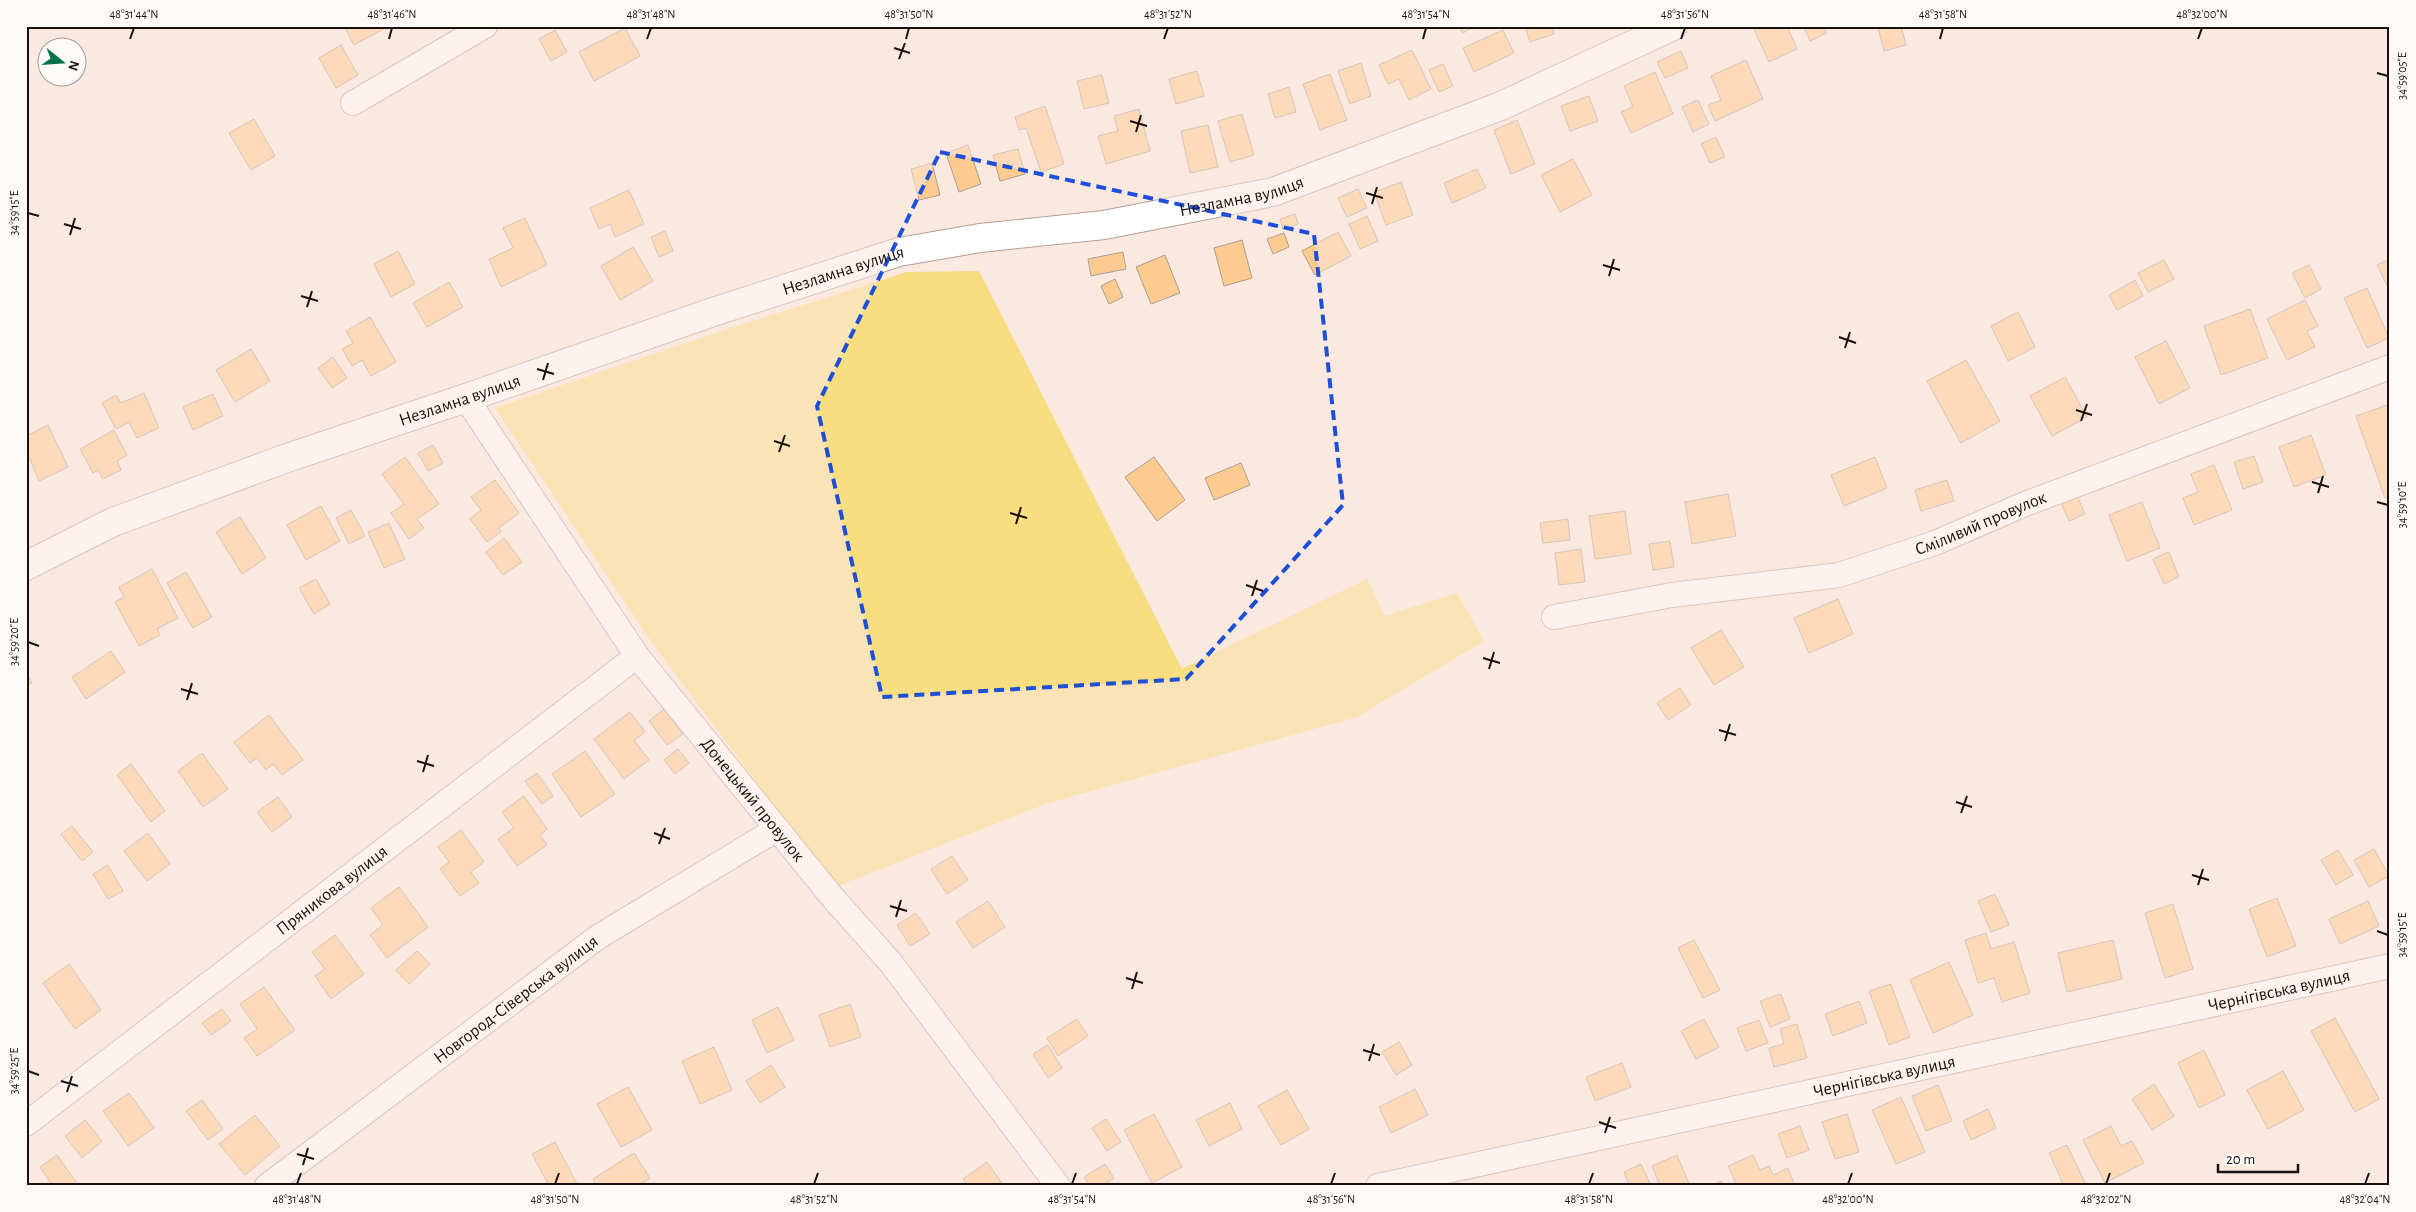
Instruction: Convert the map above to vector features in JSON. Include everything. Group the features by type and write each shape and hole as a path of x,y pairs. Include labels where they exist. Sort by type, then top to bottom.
{"street":[{"path":"353,103 485,26"},
{"name":"Незламна вулиця","path":"26,566 113,522 286,458 713,312 899,252 980,238 1104,225 1273,192 1500,106 1673,26"},
{"name":"Сміливий провулок","path":"1554,617 1672,595 1838,576 1934,543 2025,504 2390,367"},
{"name":"Донецький провулок","path":"466,398 637,656 833,898 891,963 1058,1186"},
{"name":"Пряникова вулиця","path":"26,1124 637,656"},
{"name":"Новгород-Сіверська вулиця","path":"267,1186 598,938 777,829"},
{"name":"Чернігівська вулиця","path":"1378,1186 2390,966"}],"highlighted area":[{"path":"940,152 1314,234 1343,505 1186,679 882,697 817,406"}],"shaded area":[{"path":"979,271 1182,669 1367,579 1385,616 1457,593 1484,641 1357,717 1048,803 835,887 653,644 495,408 731,328 907,272"}],"building":[{"path":"344,26 389,26 354,45"},
{"path":"1458,26 1475,26 1463,33"},
{"path":"1525,26 1552,26 1554,34 1530,42"},
{"path":"1760,26 1787,26 1797,49 1769,62 1754,29"},
{"path":"1823,26 1827,33 1810,41 1804,27"},
{"path":"1901,26 1906,45 1884,51 1878,27"},
{"path":"625,28 640,56 594,81 579,52"},
{"path":"555,30 567,52 551,61 539,39"},
{"path":"1503,30 1514,53 1474,72 1463,48"},
{"path":"341,45 358,75 336,88 319,58"},
{"path":"1412,50 1431,89 1409,100 1399,79 1388,84 1379,65"},
{"path":"1681,51 1688,68 1665,78 1657,62"},
{"path":"1746,60 1763,99 1715,121 1708,105 1721,100 1711,76"},
{"path":"1361,63 1371,96 1350,104 1338,71"},
{"path":"1443,64 1453,86 1439,92 1429,70"},
{"path":"1197,71 1204,96 1176,104 1169,79"},
{"path":"1655,72 1673,114 1631,133 1621,112 1633,107 1624,86"},
{"path":"1330,74 1347,120 1320,130 1303,84"},
{"path":"1102,75 1109,103 1084,109 1077,81"},
{"path":"1289,87 1296,112 1275,118 1268,94"},
{"path":"1589,96 1598,121 1570,131 1561,106"},
{"path":"1698,100 1709,124 1693,132 1682,107"},
{"path":"1045,106 1064,164 1041,172 1026,128 1019,130 1015,117"},
{"path":"1139,109 1150,151 1106,164 1098,136 1118,131 1114,116"},
{"path":"1242,114 1254,155 1230,162 1218,121"},
{"path":"254,119 275,156 251,170 229,133"},
{"path":"1517,120 1535,164 1511,174 1494,130"},
{"path":"1208,125 1218,167 1190,173 1181,131"},
{"path":"1716,137 1725,157 1710,163 1701,144"},
{"path":"968,145 981,184 959,192 946,153"},
{"path":"1018,149 1025,174 1000,181 993,155"},
{"path":"1573,159 1592,195 1560,212 1541,175"},
{"path":"932,163 940,195 919,200 911,169"},
{"path":"1477,169 1486,188 1452,203 1444,183"},
{"path":"1401,182 1413,215 1386,225 1374,192"},
{"path":"1358,189 1367,208 1347,217 1338,198"},
{"path":"629,190 644,224 615,237 610,224 599,229 590,208"},
{"path":"1295,214 1298,224 1283,229 1280,219"},
{"path":"1367,216 1378,241 1360,249 1349,224"},
{"path":"525,218 547,265 501,287 489,259 513,248 503,228"},
{"path":"665,231 673,251 659,257 651,237"},
{"path":"1338,232 1351,256 1315,275 1302,251"},
{"path":"1284,233 1289,247 1273,254 1267,239"},
{"path":"1242,240 1252,278 1224,286 1214,248"},
{"path":"633,247 653,281 620,300 601,266"},
{"path":"398,251 415,284 391,297 374,264"},
{"path":"1123,252 1126,269 1091,276 1088,259"},
{"path":"1165,255 1180,293 1151,304 1136,267"},
{"path":"2390,259 2390,292 2377,265"},
{"path":"2164,260 2174,279 2148,292 2138,273"},
{"path":"2309,265 2321,289 2305,298 2292,273"},
{"path":"1115,279 1123,297 1109,304 1101,286"},
{"path":"2135,280 2143,296 2117,310 2109,295"},
{"path":"449,282 463,307 427,327 413,303"},
{"path":"2367,288 2389,338 2367,348 2344,298"},
{"path":"2305,300 2318,326 2307,331 2315,347 2287,360 2267,319"},
{"path":"2250,309 2268,358 2221,375 2204,326"},
{"path":"2018,312 2035,347 2008,361 1991,326"},
{"path":"370,317 396,362 371,376 362,360 352,366 342,349 353,343 346,331"},
{"path":"2166,341 2190,388 2159,404 2135,357"},
{"path":"251,349 270,381 235,402 216,370"},
{"path":"333,357 347,378 332,388 318,368"},
{"path":"1966,360 2000,421 1961,443 1927,381"},
{"path":"2065,377 2087,417 2052,436 2030,396"},
{"path":"144,393 159,428 137,438 129,422 116,429 102,403 116,395 121,403"},
{"path":"213,394 223,416 193,430 183,407"},
{"path":"2390,404 2390,496 2385,498 2356,416"},
{"path":"48,425 68,467 39,481 29,457 26,458 26,436"},
{"path":"114,430 127,455 117,461 121,470 103,479 98,470 93,473 80,449"},
{"path":"2311,435 2326,475 2294,487 2279,447"},
{"path":"433,445 443,463 428,471 418,453"},
{"path":"2254,456 2263,482 2243,489 2234,462"},
{"path":"405,457 439,504 417,519 424,528 409,539 391,513 404,504 382,474"},
{"path":"1154,457 1185,500 1157,521 1125,477"},
{"path":"1875,457 1887,488 1844,506 1831,475"},
{"path":"1241,463 1250,485 1214,500 1205,478"},
{"path":"2214,465 2232,510 2194,525 2183,498 2198,492 2191,474"},
{"path":"495,480 519,513 499,528 501,532 487,542 470,519 481,510 471,497"},
{"path":"1947,480 1954,501 1921,511 1915,490"},
{"path":"2075,491 2085,514 2069,521 2059,498"},
{"path":"1728,494 1736,536 1692,544 1685,502"},
{"path":"2142,502 2160,548 2127,561 2109,515"},
{"path":"321,506 340,541 306,560 287,525"},
{"path":"351,510 365,536 349,544 336,518"},
{"path":"1625,511 1631,554 1595,559 1589,516"},
{"path":"240,517 266,558 242,574 216,532"},
{"path":"1568,519 1570,540 1543,543 1540,523"},
{"path":"389,523 405,559 384,568 368,532"},
{"path":"504,538 522,562 503,575 486,552"},
{"path":"1670,541 1674,567 1653,570 1649,544"},
{"path":"1581,549 1585,582 1559,585 1555,553"},
{"path":"2169,552 2179,577 2164,584 2153,559"},
{"path":"152,569 178,618 157,629 160,635 139,646 115,602 124,597 119,587"},
{"path":"186,572 212,617 193,628 167,583"},
{"path":"316,579 330,604 314,614 299,588"},
{"path":"1838,599 1853,634 1809,653 1794,618"},
{"path":"1721,630 1744,667 1714,685 1691,648"},
{"path":"111,651 125,672 86,699 72,677"},
{"path":"26,673 32,683 26,686"},
{"path":"1680,688 1691,705 1668,720 1657,703"},
{"path":"664,709 683,734 667,745 649,721"},
{"path":"630,712 645,732 634,740 649,760 624,779 594,739"},
{"path":"269,715 303,760 282,775 273,764 266,770 257,758 250,763 234,742"},
{"path":"678,749 689,763 675,774 664,760"},
{"path":"585,751 615,794 581,817 552,774"},
{"path":"202,753 228,789 203,807 178,771"},
{"path":"131,764 165,811 151,822 117,775"},
{"path":"537,773 553,796 542,804 525,781"},
{"path":"524,796 547,829 540,835 547,845 517,866 498,839 514,828 502,812"},
{"path":"278,797 292,817 272,832 257,812"},
{"path":"72,826 93,852 82,861 61,834"},
{"path":"461,830 484,862 471,872 479,883 460,896 440,869 449,862 438,847"},
{"path":"148,833 170,864 147,881 124,851"},
{"path":"2374,849 2389,876 2369,887 2354,860"},
{"path":"2338,850 2353,875 2336,885 2321,860"},
{"path":"952,856 968,880 947,894 931,869"},
{"path":"108,865 123,891 108,899 93,874"},
{"path":"399,887 428,927 387,958 370,935 383,925 371,908"},
{"path":"1995,894 2009,925 1991,932 1978,901"},
{"path":"2277,898 2296,946 2267,957 2249,909"},
{"path":"988,901 1005,927 973,948 956,922"},
{"path":"2368,901 2379,926 2340,944 2329,919"},
{"path":"2173,904 2193,969 2165,978 2145,913"},
{"path":"916,913 930,934 910,946 897,925"},
{"path":"1986,933 1991,949 2014,942 2030,993 2002,1002 1994,978 1978,983 1965,940"},
{"path":"335,935 364,974 331,999 315,976 325,969 312,952"},
{"path":"1694,940 1720,990 1703,998 1678,948"},
{"path":"2113,940 2122,979 2067,992 2058,953"},
{"path":"417,951 430,964 409,984 396,970"},
{"path":"1949,962 1973,1015 1933,1033 1910,980"},
{"path":"69,964 101,1010 75,1029 43,983"},
{"path":"1891,984 1910,1037 1889,1045 1869,991"},
{"path":"264,987 295,1030 257,1056 244,1038 257,1029 240,1004"},
{"path":"1781,994 1790,1019 1770,1027 1760,1001"},
{"path":"1859,1001 1867,1023 1833,1036 1825,1014"},
{"path":"850,1004 861,1037 830,1047 819,1015"},
{"path":"778,1007 794,1040 767,1053 752,1020"},
{"path":"222,1009 231,1021 211,1035 202,1023"},
{"path":"2335,1018 2379,1099 2355,1112 2311,1031"},
{"path":"1077,1019 1088,1036 1058,1056 1047,1038"},
{"path":"1704,1019 1719,1047 1696,1059 1681,1031"},
{"path":"1759,1020 1768,1043 1746,1051 1737,1028"},
{"path":"1797,1024 1807,1058 1774,1067 1769,1048 1784,1044 1780,1029"},
{"path":"1399,1042 1412,1065 1396,1075 1382,1052"},
{"path":"1048,1045 1062,1068 1048,1078 1033,1054"},
{"path":"714,1047 732,1090 700,1104 682,1061"},
{"path":"2204,1050 2225,1095 2199,1108 2178,1063"},
{"path":"1622,1063 1631,1087 1595,1101 1586,1077"},
{"path":"771,1065 785,1087 760,1103 746,1081"},
{"path":"2283,1071 2304,1110 2268,1129 2247,1090"},
{"path":"2154,1084 2174,1116 2152,1130 2132,1099"},
{"path":"1938,1085 1952,1121 1926,1131 1912,1096"},
{"path":"628,1087 652,1130 621,1147 597,1104"},
{"path":"1415,1089 1428,1115 1391,1133 1379,1107"},
{"path":"1287,1090 1309,1129 1281,1145 1258,1106"},
{"path":"129,1093 154,1128 128,1146 103,1111"},
{"path":"1901,1097 1925,1152 1896,1164 1872,1110"},
{"path":"202,1100 223,1129 208,1140 186,1111"},
{"path":"1230,1103 1242,1129 1209,1146 1196,1120"},
{"path":"1988,1109 1996,1128 1971,1140 1963,1121"},
{"path":"1154,1114 1182,1167 1152,1183 1124,1130"},
{"path":"1847,1114 1859,1152 1835,1159 1822,1122"},
{"path":"255,1115 280,1146 245,1175 219,1144"},
{"path":"1106,1119 1121,1142 1107,1151 1092,1128"},
{"path":"85,1120 102,1141 82,1158 65,1136"},
{"path":"1800,1126 1809,1150 1787,1158 1778,1134"},
{"path":"2111,1126 2121,1146 2132,1141 2144,1163 2105,1183 2083,1140"},
{"path":"555,1142 577,1184 574,1186 549,1186 532,1154"},
{"path":"2067,1145 2086,1185 2084,1186 2064,1186 2049,1153"},
{"path":"634,1153 650,1178 638,1186 597,1186 593,1179"},
{"path":"57,1155 79,1186 53,1186 40,1167"},
{"path":"1677,1155 1690,1186 1660,1186 1652,1166"},
{"path":"1753,1155 1760,1170 1769,1166 1773,1175 1788,1168 1795,1186 1737,1186 1728,1166"},
{"path":"987,1162 1004,1186 967,1186 963,1179"},
{"path":"1105,1164 1114,1178 1103,1186 1090,1186 1084,1177"},
{"path":"1641,1164 1651,1186 1630,1186 1624,1172"},
{"path":"1721,1181 1724,1186 1711,1186"}]}
